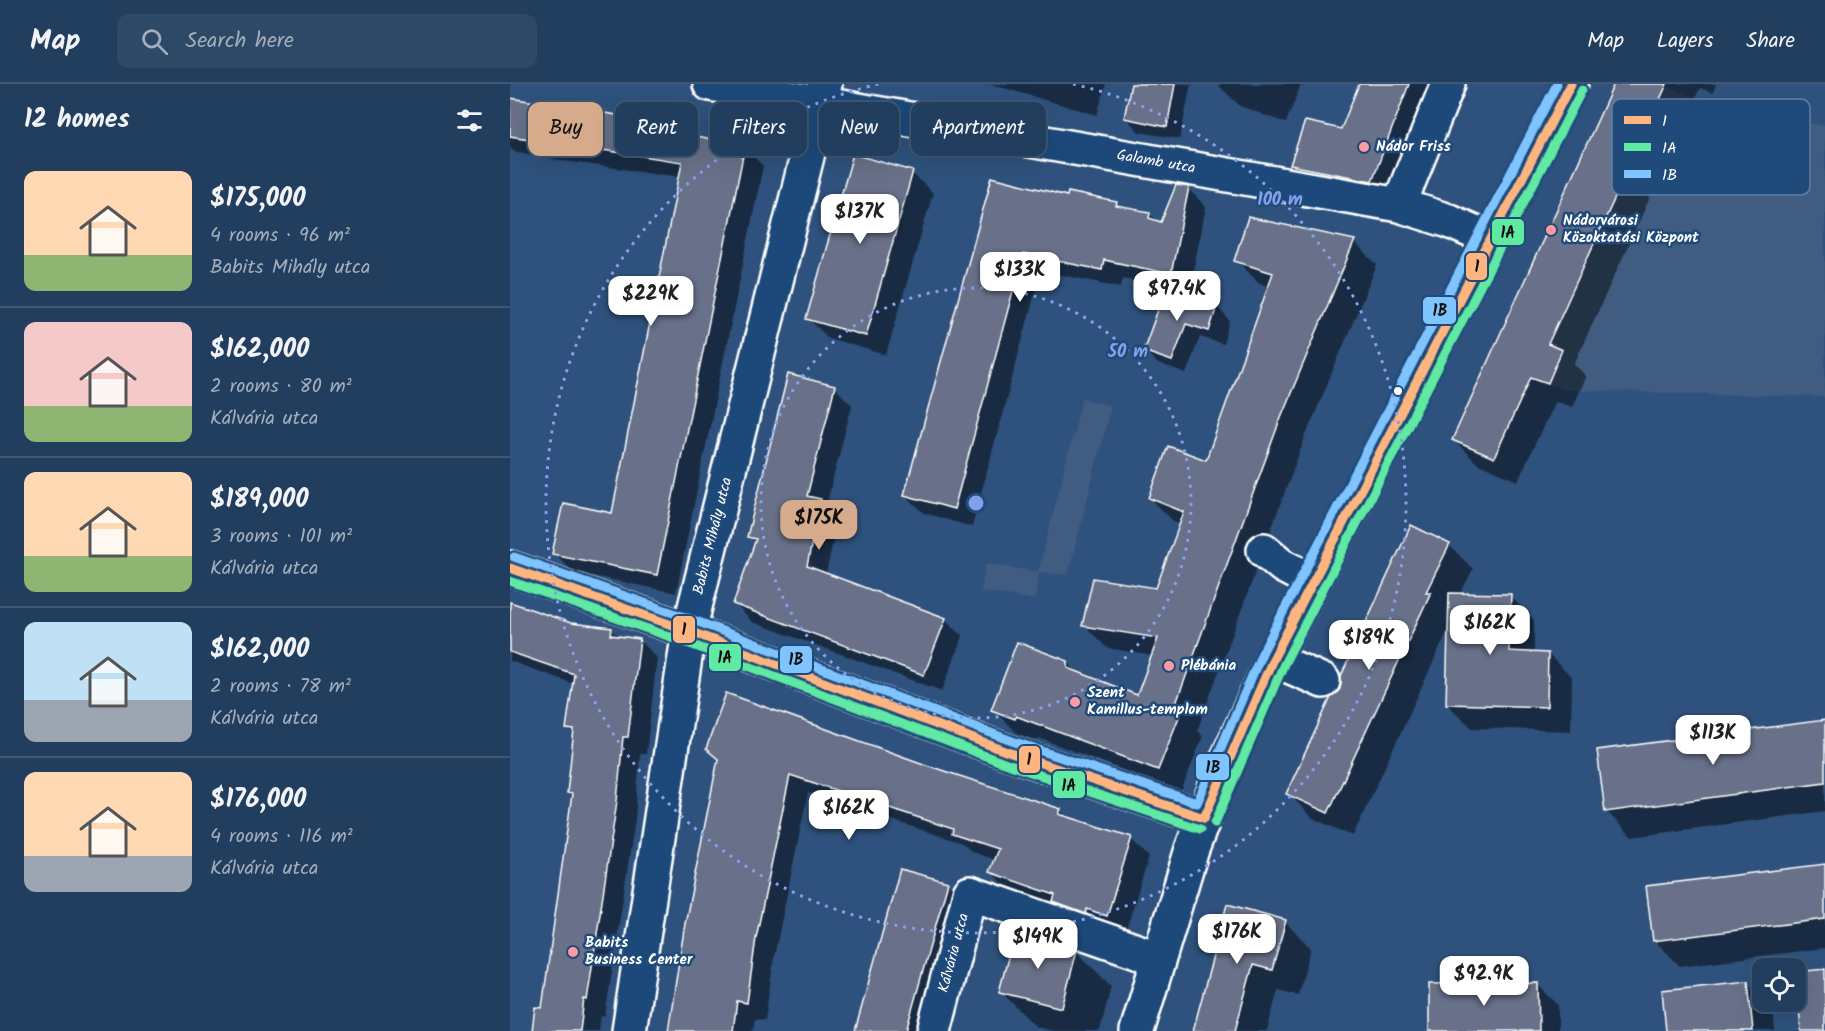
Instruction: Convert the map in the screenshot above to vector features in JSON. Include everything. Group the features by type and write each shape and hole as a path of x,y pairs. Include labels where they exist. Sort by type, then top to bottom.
{"street":[{"name":"Galamb utca","path":"710,84 822,93 1399,205 1490,239"},
{"path":"1399,205 1448,84"},
{"path":"1137,1031 1157,958 1204,818 1273,659 1571,84"},
{"name":"Babits Mihály utca","path":"629,1031 689,631 822,93"},
{"path":"1264,550 1283,566 1312,581"},
{"path":"510,568 689,631 1008,752 1204,818"},
{"path":"1273,659 1323,681"},
{"name":"Kálvária utca","path":"934,1031 970,893 1157,958"}],"shaded area":[{"name":"Nádorvárosi Közoktatási Központ","path":"1614,84 1661,84 1699,99 1612,99 1612,195 1810,195 1810,123 1825,125 1825,397 1565,390 1531,377 1494,458 1452,440"},
{"path":"1082,398 1111,406 1068,575 1039,572 1035,600 981,591 986,563 1038,572"}],"building":[{"path":"1131,84 1175,84 1167,127 1124,118"},
{"path":"1359,84 1409,84 1372,181 1290,165 1305,121 1341,129"},
{"name":"Nádorvárosi Közoktatási Központ","path":"1614,84 1667,84 1660,99 1612,99 1612,195 1616,195 1548,344 1562,350 1548,383 1531,377 1494,458 1452,440"},
{"path":"510,98 535,102 528,102 528,139 510,136"},
{"path":"603,113 615,115 615,152 603,150"},
{"path":"698,137 710,140 710,156 743,156 657,575 552,554 563,503 612,513 682,162 642,156 698,156"},
{"path":"852,156 860,156 913,171 866,336 806,319"},
{"path":"992,177 1067,196 1068,192 1117,202 1116,206 1150,212 1149,218 1161,222 1176,185 1189,187 1171,274 1104,260 1102,270 1023,254 954,509 904,495"},
{"path":"1248,217 1355,240 1281,417 1174,709 1181,712 1158,770 1016,716 1015,719 991,710 1017,642 1068,661 1068,668 1137,695 1158,638 1082,626 1093,578 1156,588 1184,512 1149,498 1168,446 1206,460 1273,273 1234,261"},
{"path":"1166,288 1217,306 1209,331 1186,324 1172,361 1143,351"},
{"path":"788,374 835,386 807,496 821,499 807,566 946,618 924,675 733,604 756,539 747,537"},
{"path":"1411,525 1450,544 1426,592 1431,592 1328,813 1286,794 1331,697 1340,689 1341,676"},
{"path":"1449,593 1511,594 1509,651 1548,653 1547,707 1446,704"},
{"path":"510,602 571,623 612,628 611,635 640,639 628,737 623,737 617,801 587,1000 584,999 580,1031 532,1031 535,1007 542,1008 572,794 567,793 574,730 566,729 574,674 510,652"},
{"path":"726,693 932,767 1061,809 1059,814 1132,837 1107,916 1087,909 1086,914 1053,902 1055,895 989,872 998,849 952,834 953,829 790,775 756,938 747,1003 737,1001 733,1031 668,1031 685,924 718,759 706,749"},
{"path":"1825,720 1825,782 1605,812 1597,750"},
{"path":"1825,864 1825,919 1653,941 1646,886"},
{"path":"900,869 948,882 906,1031 855,1031"},
{"path":"1227,904 1286,920 1272,970 1253,965 1235,1031 1193,1031"},
{"path":"1015,931 1077,950 1062,1008 999,992"},
{"path":"1825,969 1825,1031 1801,1031 1799,1012 1806,1012 1806,971"},
{"path":"1748,981 1753,1031 1666,1031 1662,990"},
{"path":"1538,983 1539,1031 1429,1031 1429,984"}],"transit line":[{"name":"1B","path":"514,557 693,620 1012,741 1197,803 1262,653 1557,84"},
{"name":"1","path":"1204,818 1273,659 1571,84"},
{"name":"1A","path":"1215,823 1284,664 1582,90"},
{"name":"1","path":"510,568 689,631 1008,752 1204,818"},
{"name":"1A","path":"510,581 685,642 1004,763 1200,829"}],"place":[{"name":"Nádor Friss","path":"1364,147"},
{"name":"Nádorvárosi Közoktatási Központ","path":"1551,230"},
{"name":"Plébánia","path":"1169,666"},
{"name":"Szent Kamillus-templom","path":"1075,702"},
{"name":"Babits Business Center","path":"573,952"}]}
